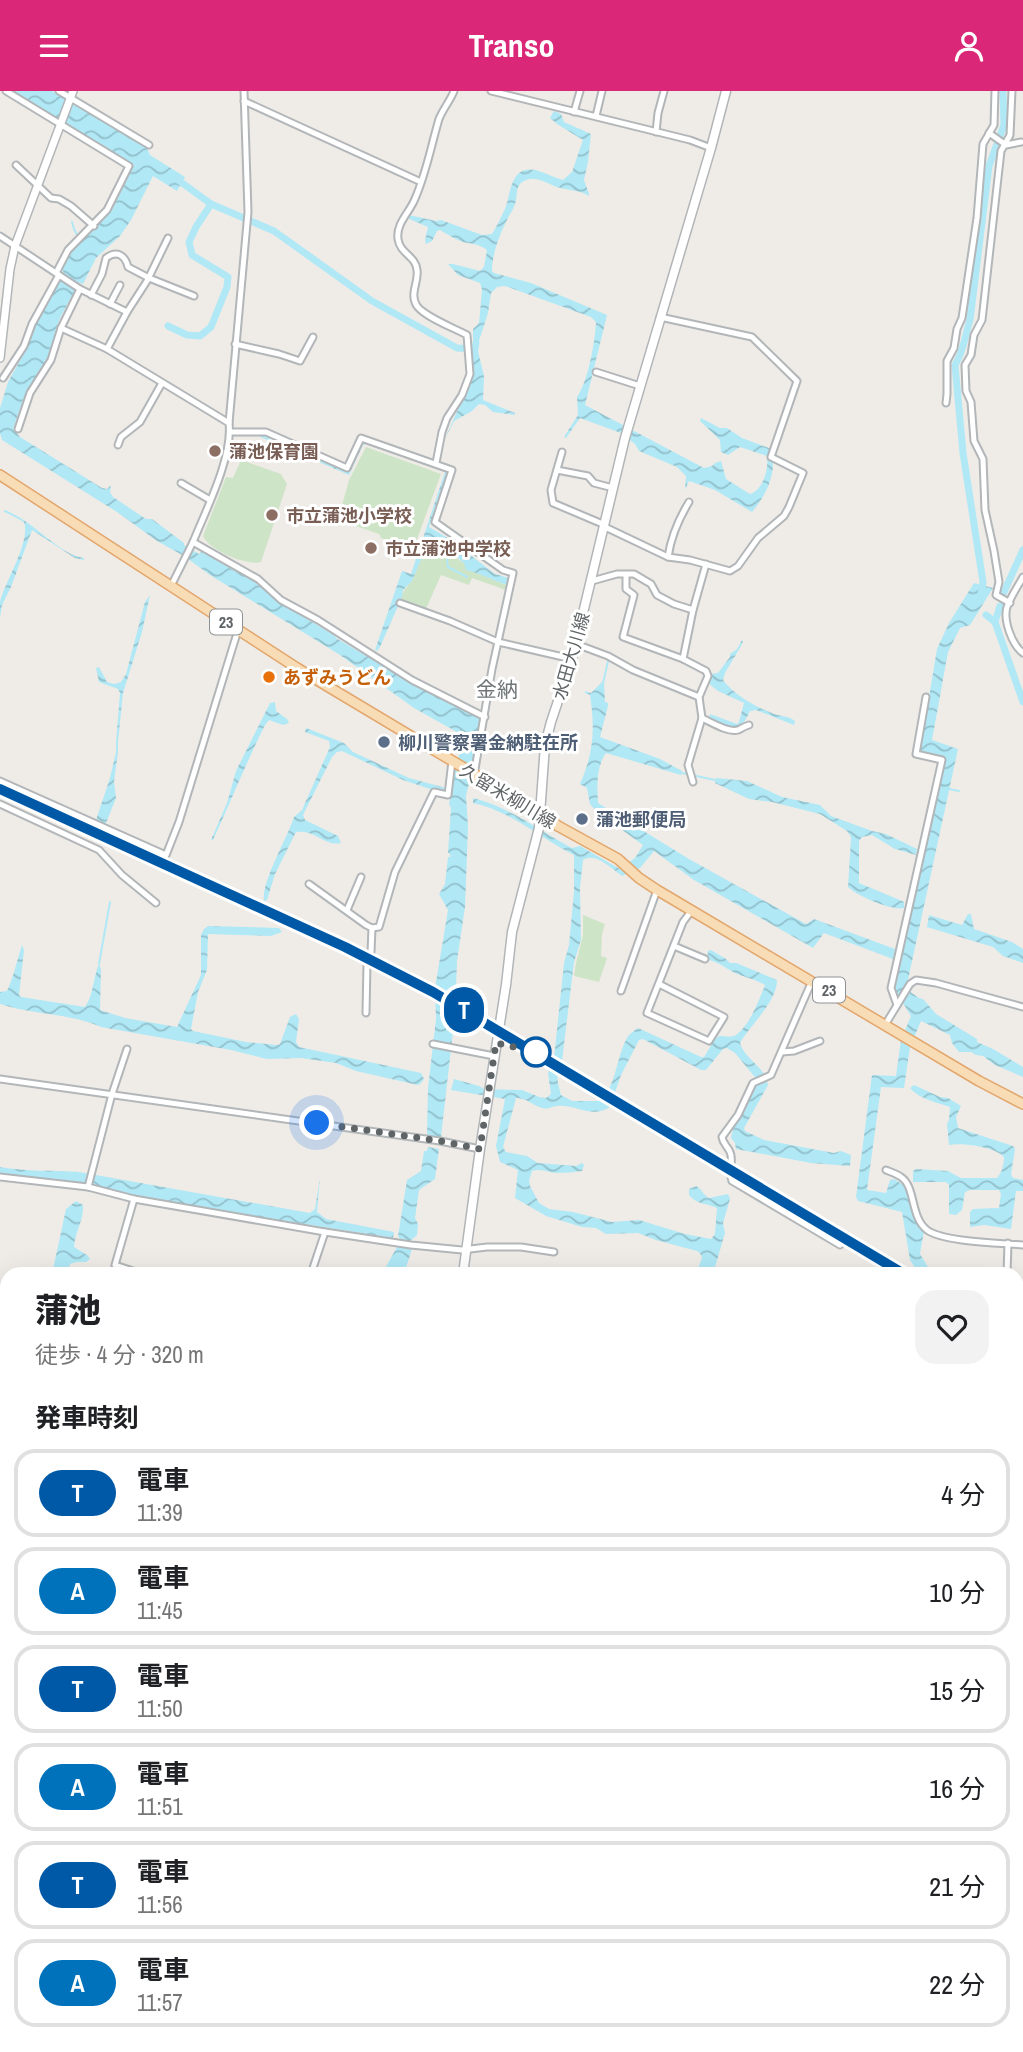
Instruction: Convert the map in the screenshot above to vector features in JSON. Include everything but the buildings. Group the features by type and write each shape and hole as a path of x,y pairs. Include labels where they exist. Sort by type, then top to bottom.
{"main road":[{"name":"水田大川線","path":"464,1267 514,920 541,814 545,745 576,644 628,427 726,91"},
{"name":"久留米柳川線","path":"0,475 238,631 623,863 657,890 1023,1104"}],"street":[{"path":"3,378 24,347 32,324 59,275 68,250 107,210 129,166 61,121 6,91"},
{"path":"59,91 149,145"},
{"path":"171,586 186,559 211,500 229,443 235,344 248,212 244,91"},
{"path":"436,463 447,418 462,395 470,374 467,335 422,312 416,305 413,296 418,272 415,263 401,250 398,232 421,182 439,120 454,91"},
{"path":"491,91 690,140 711,148"},
{"path":"574,112 580,91"},
{"path":"596,116 602,91"},
{"path":"656,132 664,91"},
{"path":"946,403 947,361 954,348 962,318 977,218 983,144 994,125 995,91"},
{"path":"1010,603 996,594 999,582 985,510 983,459 974,441 965,365 971,355 974,335 982,320 1002,151 1010,135 1012,91"},
{"path":"0,358 15,247 70,97"},
{"path":"244,101 421,182"},
{"path":"989,133 1006,145 1021,142"},
{"path":"16,165 51,198 71,206 94,226"},
{"path":"0,236 78,287 127,312"},
{"path":"107,349 149,278 168,239"},
{"path":"92,295 106,258 121,254 128,267 194,296"},
{"path":"110,304 120,285"},
{"path":"18,429 30,393 51,360 78,287"},
{"path":"562,452 551,490 553,503 668,557 690,559 727,572 732,571 758,538 784,516 803,473 771,457 797,381 752,337 660,317"},
{"path":"61,328 124,357 229,423"},
{"path":"235,344 300,361 313,337"},
{"path":"596,372 640,386"},
{"path":"118,445 121,437 140,422 162,383"},
{"path":"230,432 266,432 347,468 361,438 452,470 435,521 503,570 513,573 492,669 474,775"},
{"path":"557,470 588,476 594,483 613,488"},
{"path":"181,483 211,500"},
{"path":"668,557 674,530 689,502"},
{"path":"192,545 258,579 282,600 412,680 485,717"},
{"path":"684,659 706,564"},
{"path":"592,581 617,574 634,574 651,585 657,595 694,610"},
{"path":"626,575 626,589 634,595 624,637 684,659 706,671 708,675 699,697 702,718 688,765 693,782"},
{"path":"1023,577 1007,608 1009,627 1018,649 1023,653"},
{"path":"400,603 498,642 572,659"},
{"path":"0,781 166,855 179,823 238,631"},
{"path":"576,644 699,697"},
{"path":"897,1005 891,988 942,760 916,754 926,697"},
{"path":"702,718 730,730 749,725"},
{"path":"309,884 372,928 379,927 395,872 434,792 448,795 453,762"},
{"path":"0,804 99,850 122,875 156,903"},
{"path":"346,910 361,877"},
{"path":"621,991 657,890"},
{"path":"659,984 724,1017 709,1041 647,1013 682,922 692,910"},
{"path":"366,1013 367,963 371,952 372,928"},
{"path":"674,946 705,959"},
{"path":"886,1025 910,984 916,980 1023,1007"},
{"path":"812,981 771,1075 753,1083 738,1115 722,1137 723,1143 730,1151 732,1181 840,1245"},
{"path":"782,1052 794,1051 820,1041"},
{"path":"433,1044 494,1056"},
{"path":"88,1187 112,1094 127,1049"},
{"path":"0,1079 420,1138 480,1149"},
{"path":"886,1170 902,1177 908,1185 916,1215 927,1230 937,1235 956,1238 1023,1245"},
{"path":"0,1177 88,1187 134,1199 411,1245 466,1250 521,1247 554,1252"},
{"path":"121,1267 115,1265 134,1199"},
{"path":"313,1267 325,1232"},
{"path":"1007,1267 1008,1243"}],"green space":[{"path":"366,447 441,474 413,550 381,538 379,534 338,520 349,480"},
{"path":"241,460 281,474 287,484 261,562 255,563 229,556 213,547 203,536 226,477 233,478"},
{"path":"453,539 449,544 452,550 449,553 464,563 466,568 506,585 506,590 472,578 469,585 441,575 425,611 399,601 428,544 438,544 448,551 446,544"},
{"path":"583,915 605,924 601,956 607,958 599,982 574,976 583,935"}],"water":[{"path":"12,91 52,91 147,148 150,155 185,177 177,191 153,176 120,236 96,258 83,284 77,282 60,318 48,358 24,397 13,429 20,437 102,488 107,489 110,486 113,497 146,519 152,519 184,545 199,554 202,551 251,579 276,600 336,638 412,683 481,719 466,796 468,827 465,907 439,1139 429,1138 427,1135 428,1088 436,1019 435,988 448,910 439,894 445,884 450,857 449,804 464,736 414,708 340,655 210,575 117,512 2,440 0,408 8,382 27,348 36,322 64,275 62,267 71,252 112,210 134,165"},
{"path":"554,111 561,114 564,122 591,134 584,180 589,196 535,179 521,183 497,244 492,271 531,283 607,315 585,405 704,468 721,461 726,479 750,494 755,492 764,478 767,456 740,447 728,455 721,452 720,440 700,421 701,418 769,448 773,464 770,481 752,512 715,490 689,481 685,490 686,476 677,467 639,451 635,444 621,433 580,418 566,438 564,437 578,415 577,397 588,372 596,322 591,317 505,286 497,287 491,293 488,313 477,347 484,376 483,400 515,415 493,412 485,405 479,404 454,421 444,441 473,375 473,329 479,323 482,290 480,283 458,275 448,264 480,271 484,267 487,250 460,241 440,230 432,241 426,244 428,227 407,218 409,215 441,220 482,235 492,234 505,209 513,181 520,172 535,170 563,180 572,172 583,140 550,118"},
{"path":"256,435 292,446 348,472 362,443 365,442 446,470 429,527 451,540 495,574 509,578 507,585 466,570 464,563 442,545 428,543 412,581 403,590 380,647 375,650 402,571 411,574 445,472 366,444 363,445 349,475"},
{"path":"9,512 28,523 56,545 84,560 75,558 32,530 2,605 0,618 0,602 21,551 25,530 24,522"},
{"path":"974,583 993,588 970,625 960,628 948,652 932,740 958,749 906,989 923,999 936,1014 977,1039 977,1042 1023,1067 1023,1077 995,1065 983,1056 959,1052 950,1035 921,1021 910,1047 904,1088 881,1087 867,1190 886,1193 890,1180 894,1179 905,1186 918,1225 924,1231 920,1254 928,1267 914,1267 910,1260 902,1212 858,1201 856,1197 872,1075 896,1076 901,1040 911,1016 894,989 946,759 920,751 937,649 949,623"},
{"path":"150,595 142,632 123,693 116,743 120,693 118,689 99,682 96,668 99,667 107,682 121,682 126,674 145,602"},
{"path":"742,640 723,680 746,700 774,714 792,719 795,721 794,725 756,710 750,711 744,722 736,727 709,718 710,714 737,724 739,722 744,703 718,691 708,683 710,674 718,673"},
{"path":"604,683 605,702 608,706 600,737 660,759 682,771 681,775 606,753 599,770 598,803 689,859 806,924 814,919 895,949 893,959 824,933 813,948 694,880 654,851 640,868 622,876 598,859 583,860 580,888 581,940 574,962 562,1061 557,1073 561,1095 572,1101 599,1101 613,1080 621,1051 629,1035 638,1028 701,1057 704,1057 719,1036 732,1036 741,1031 754,1012 765,985 707,960 708,951 711,950 730,963 777,980 773,997 740,1043 763,1073 768,1085 744,1128 745,1131 764,1140 834,1153 841,1151 851,1155 850,1166 811,1163 736,1149 731,1138 734,1127 759,1082 735,1053 727,1048 723,1049 706,1070 701,1070 643,1039 639,1040 621,1075 610,1107 596,1112 564,1106 544,1108 516,1098 503,1147 506,1152 527,1156 538,1163 584,1165 582,1171 532,1171 530,1186 539,1203 549,1209 612,1222 639,1220 711,1239 715,1234 717,1208 695,1201 689,1195 689,1189 696,1186 709,1198 728,1194 730,1199 723,1223 725,1233 715,1267 699,1267 702,1258 697,1251 638,1233 606,1234 596,1228 582,1227 546,1216 515,1198 518,1170 500,1162 496,1146 505,1099 451,1090 454,1079 484,1089 522,1090 546,1098 551,1094 548,1073 554,1058 574,891 574,855 513,818 473,803 473,798 512,813 572,848 580,846 620,869 635,858 643,845 596,811 590,804 587,788 580,784 591,751 593,719 590,695 585,691 591,693"},
{"path":"275,702 276,711 289,723 283,725 269,720 265,725 211,840 227,803 236,771 270,703"},
{"path":"306,728 344,743 353,752 409,778 446,788 445,794 403,780 342,751 337,752 303,815 305,820 338,836 341,843 330,843 309,833 296,832 275,874 267,900 264,901 266,883 275,860 294,817 302,810 330,747 329,741 305,732"},
{"path":"116,752 116,798 104,824 96,820"},
{"path":"716,778 747,781 782,797 820,805 831,816 886,834 917,849 916,855 895,849 872,835 862,837 859,841 859,883 904,902 904,908 875,902 848,887 851,837 847,831 820,814 749,799 715,783"},
{"path":"968,914 971,914 974,929 1012,942 1023,949 1023,963 1003,956 993,947 927,927 929,915 962,925"},
{"path":"208,926 279,928 282,932 271,936 208,934 207,970 198,992 191,1029 193,1031 246,1042 277,1045 280,1044 290,1017 296,1014 299,1019 296,1042 299,1047 421,1073 424,1079 418,1085 356,1071 336,1063 301,1058 267,1059 101,1027 77,1019 0,1004 0,992 7,991 22,945 21,997 85,1007 99,964 100,1010 125,1018 177,1027 201,975 201,935"},
{"path":"914,1085 961,1106 956,1117 958,1128 1013,1146 1015,1149 1011,1174 1013,1178 1023,1180 1023,1191 1016,1191 1011,1229 984,1225 970,1227 970,1212 973,1209 999,1208 999,1190 965,1192 962,1210 956,1215 949,1214 949,1185 946,1182 913,1182 913,1171 916,1169 948,1171 961,1178 997,1178 1004,1157 994,1150 978,1146 949,1145 947,1124 950,1107 918,1095 910,1088"},
{"path":"428,1147 439,1149 435,1179 419,1190 415,1218 418,1224 417,1235 410,1241 409,1248 412,1249 406,1267 386,1267 400,1246 398,1236 407,1180 421,1171 424,1151 427,1151"},
{"path":"0,1167 79,1172 310,1213 315,1209 320,1177 317,1212 326,1219 394,1232 393,1238 136,1198 82,1183 78,1185 0,1176"},
{"path":"76,1201 83,1205 74,1247 90,1259 70,1264 69,1267 54,1267 66,1209"}],"waterway":[{"path":"981,594 983,582 963,453 955,365 970,320 989,166 1004,125 1003,91"},
{"path":"174,177 211,204 274,231 372,301 457,348 475,349 476,343"},
{"path":"168,326 187,335 200,336 211,327 227,287 228,277 192,255 189,242 211,204"},
{"path":"72,222 81,242"},
{"path":"5,511 9,513"},
{"path":"1004,592 1023,550"},
{"path":"451,553 447,560 448,567 467,577"},
{"path":"995,622 1000,606"},
{"path":"986,615 995,622 1023,702"},
{"path":"603,683 610,653"},
{"path":"117,742 117,753"},
{"path":"682,773 715,780"},
{"path":"949,789 959,791"},
{"path":"99,964 110,902"}],"railway":[{"path":"0,789 345,947 433,992 534,1056 886,1267"}],"train":[{"name":"T","path":"0,789 397,972 536,1052 892,1267"}],"place":[{"name":"蒲池保育園","path":"215,451"},
{"name":"市立蒲池小学校","path":"272,515"},
{"name":"市立蒲池中学校","path":"371,548"},
{"name":"あずみうどん","path":"269,677"},
{"name":"柳川警察署金納駐在所","path":"384,742"},
{"name":"蒲池郵便局","path":"582,819"}],"district":[{"name":"金納","path":"497,689"}],"route":[{"path":"317,1123 480,1149 496,1043 536,1052"}]}
